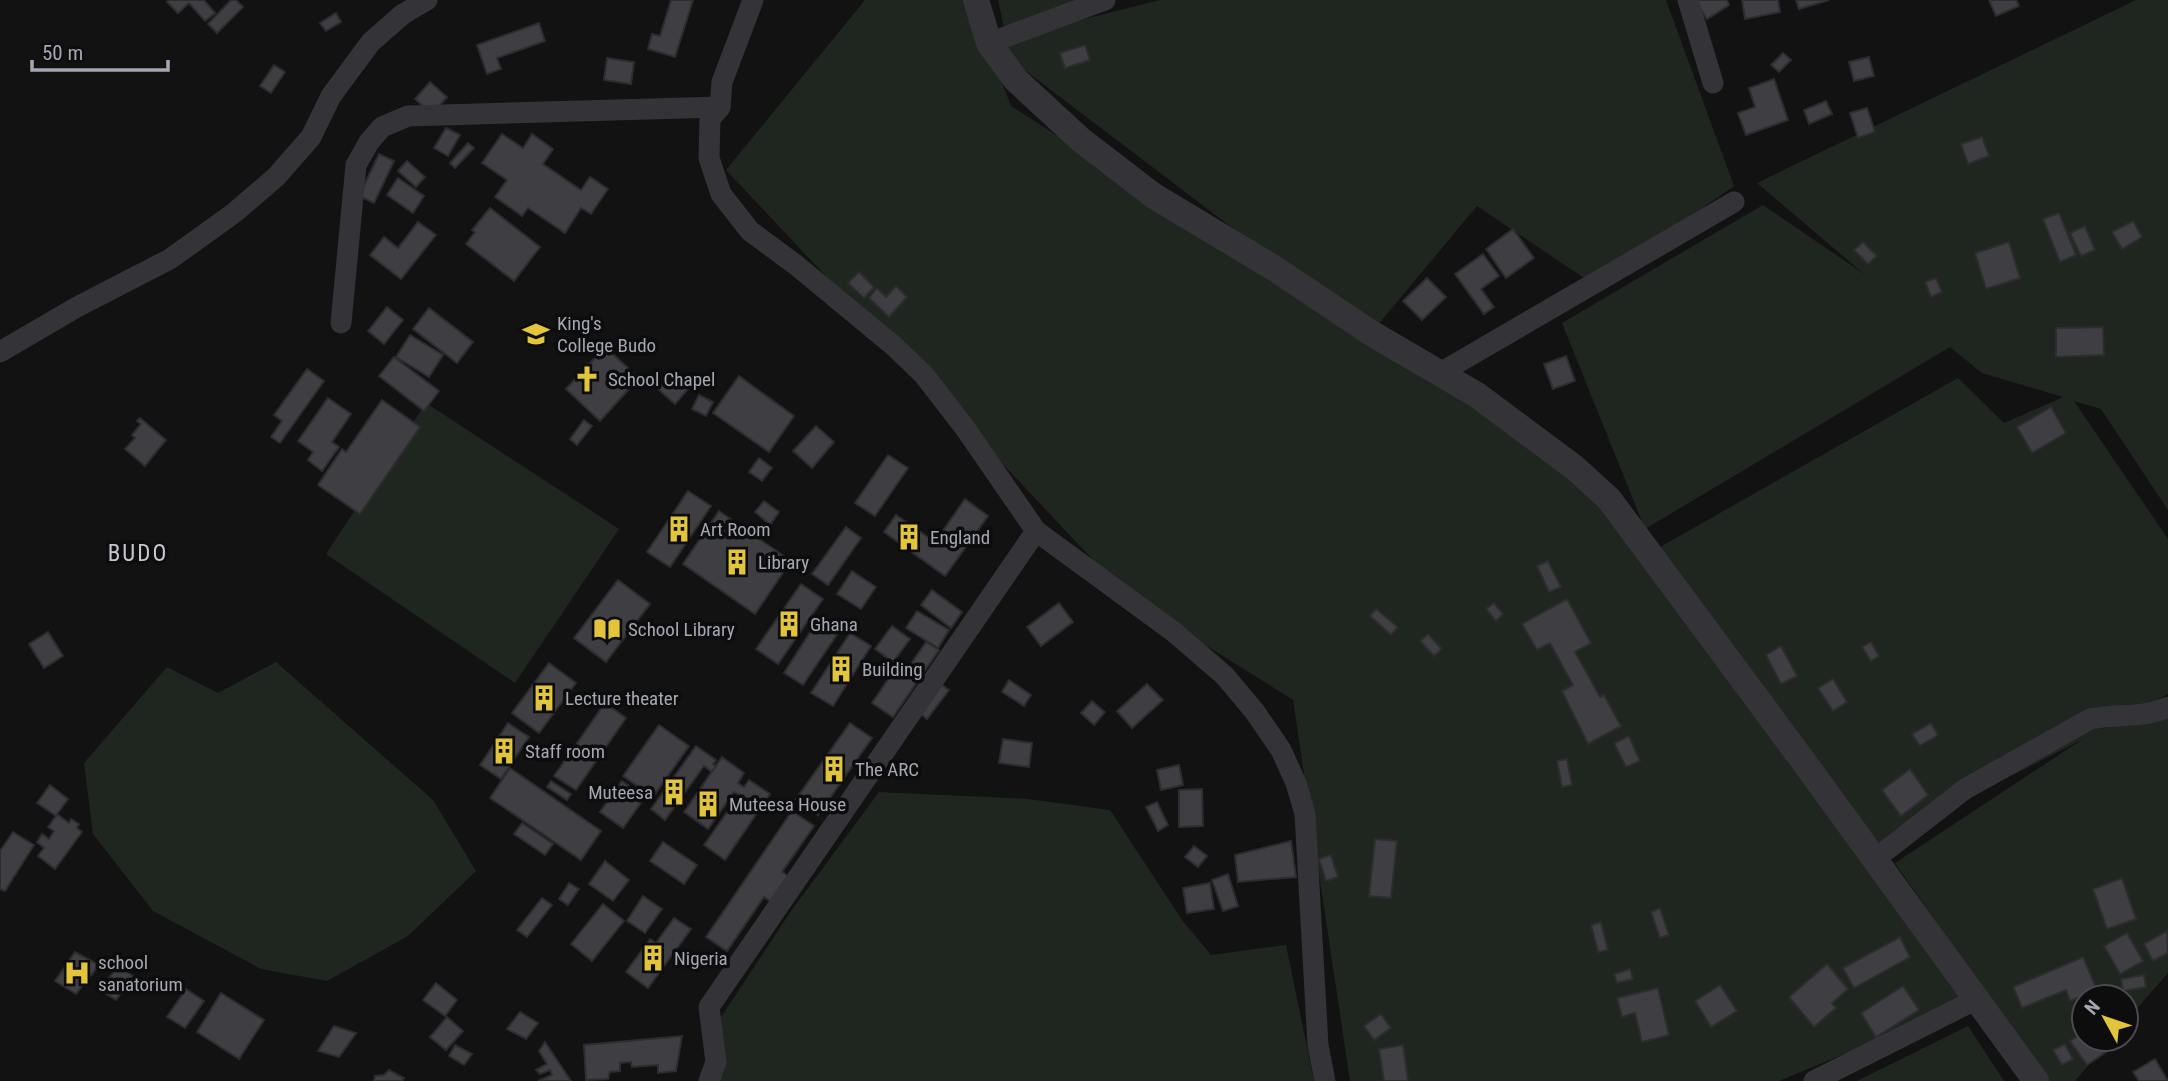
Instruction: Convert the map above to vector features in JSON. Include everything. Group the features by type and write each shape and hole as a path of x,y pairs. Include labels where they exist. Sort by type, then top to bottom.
{"street":[{"path":"0,352 77,307 170,259 234,213 276,177 311,137 331,96 372,42 402,14 428,0"},
{"path":"753,0 722,82 720,107 710,119 709,158 721,194 750,231 796,265 895,347 924,375 965,428 1036,531 1174,632 1225,676 1255,712 1280,750 1296,783 1305,814 1318,1045 1325,1081"},
{"path":"976,0 989,43 1016,79 1081,140 1154,196 1274,268 1371,333 1477,395 1531,433 1609,499 2036,1081"},
{"path":"989,43 1105,0"},
{"path":"1688,0 1713,83"},
{"path":"341,323 356,165 369,142 382,127 408,116 720,107"},
{"path":"1440,373 1734,202"},
{"path":"709,1081 716,1062 709,1007 1036,531"},
{"path":"1875,859 1965,789 2090,719 2103,716 2135,717 2156,713 2168,707"},
{"path":"1814,1081 1977,999"}],"shaded area":[{"path":"865,0 970,0 1011,106 1575,468 1977,999 1779,1081 1350,1081 1293,700 1127,596 726,170"},
{"path":"998,0 1089,0 1006,37"},
{"path":"1160,0 1666,0 1734,186 1593,284 1477,206 1371,333 989,43"},
{"path":"2136,0 2168,0 2168,510 2101,409 2074,401 2168,539 2168,694 2099,730 2168,704 2168,973 2140,1005 2140,983 2070,983 2070,1053 2099,1053 2075,1081 2048,1081 1895,863 2083,739 1875,846 1660,547 1958,378 2004,423 2063,397 1982,373 1950,347 1645,529 1562,323 1763,205 1864,274 1757,183"},
{"path":"426,403 619,529 515,683 326,554"},
{"path":"276,662 433,800 476,871 408,936 327,981 261,969 153,911 93,834 84,763 167,667 218,693"},
{"path":"879,792 1028,799 1110,810 1182,920 1211,955 1286,945 1314,1081 705,1081 721,1017 791,911"},
{"path":"1968,1026 2004,1081 1857,1081"}],"building":[{"path":"204,0 215,13 205,21 189,3 178,13 167,2"},
{"path":"231,0 236,0 243,7 217,33 208,24"},
{"path":"671,0 693,0 675,57 648,49 652,34 660,36"},
{"path":"1695,0 1727,0 1729,5 1707,19"},
{"path":"1742,0 1778,0 1780,12 1745,19"},
{"path":"1796,0 1829,0 1799,9"},
{"path":"1989,0 2016,0 2019,6 1996,16"},
{"path":"336,13 341,22 326,31 320,23"},
{"path":"539,23 545,41 497,58 501,69 487,74 477,45"},
{"path":"1085,45 1090,60 1065,68 1060,53"},
{"path":"1783,53 1791,60 1779,72 1771,65"},
{"path":"1869,57 1874,76 1854,81 1849,62"},
{"path":"607,58 634,62 631,84 604,80"},
{"path":"274,65 285,72 271,93 260,86"},
{"path":"1774,79 1788,120 1746,135 1738,113 1755,107 1749,88"},
{"path":"430,82 447,97 432,114 415,99"},
{"path":"1826,101 1832,114 1809,124 1804,110"},
{"path":"1867,108 1875,132 1858,138 1850,113"},
{"path":"446,128 460,135 448,156 434,148"},
{"path":"502,134 523,148 532,134 553,149 543,164 581,190 590,177 608,189 591,214 581,208 565,233 528,208 522,216 495,197 507,180 482,163"},
{"path":"1982,137 1989,156 1968,164 1961,144"},
{"path":"468,143 474,148 455,168 450,163"},
{"path":"379,154 394,161 374,203 359,196"},
{"path":"407,161 425,177 416,187 398,171"},
{"path":"398,178 424,196 413,213 387,195"},
{"path":"490,208 540,247 514,281 466,244 475,232 472,230"},
{"path":"2059,213 2076,255 2060,262 2043,219"},
{"path":"2133,221 2142,237 2122,249 2112,232"},
{"path":"418,222 436,235 401,279 370,255 384,237 398,248"},
{"path":"2085,226 2095,250 2081,256 2070,233"},
{"path":"1513,229 1534,258 1506,278 1486,249"},
{"path":"1863,242 1877,256 1868,264 1854,250"},
{"path":"2009,242 2020,278 1986,289 1975,253"},
{"path":"1483,254 1499,276 1481,289 1494,307 1484,314 1455,274"},
{"path":"859,272 874,287 864,298 848,283"},
{"path":"1427,278 1446,297 1422,320 1403,301"},
{"path":"1936,278 1942,292 1931,297 1925,282"},
{"path":"896,286 907,297 889,317 869,298 877,288 886,297"},
{"path":"387,307 403,320 384,344 368,331"},
{"path":"429,308 473,342 457,363 413,329"},
{"path":"2103,327 2104,355 2056,357 2056,328"},
{"path":"410,335 443,355 429,377 396,357"},
{"path":"605,347 639,378 600,421 566,389"},
{"path":"1566,356 1575,381 1553,389 1544,364"},
{"path":"394,357 439,391 424,411 379,376"},
{"path":"307,369 324,381 280,443 271,437 282,421 274,415"},
{"path":"672,375 688,389 675,404 658,389"},
{"path":"739,376 794,416 769,452 713,413"},
{"path":"699,395 713,402 706,416 692,409"},
{"path":"328,398 351,414 332,442 339,447 322,471 308,460 313,452 298,441"},
{"path":"382,400 420,427 360,514 318,485 342,449 346,452"},
{"path":"2051,407 2066,433 2032,453 2017,427"},
{"path":"140,418 166,440 145,466 125,449 135,438 132,435 141,424 137,421"},
{"path":"584,420 592,426 577,445 570,439"},
{"path":"816,426 834,442 812,468 793,451"},
{"name":"England","path":"888,455 908,468 875,516 855,503"},
{"path":"759,458 772,468 762,481 749,472"},
{"name":"Art Room","path":"688,491 711,506 670,567 647,552"},
{"name":"England","path":"965,499 988,516 945,576 884,532 896,515 935,542"},
{"path":"764,501 779,512 770,525 755,512"},
{"name":"Library","path":"719,511 791,561 755,614 683,564"},
{"name":"Ghana","path":"846,527 861,538 828,585 812,574"},
{"path":"1548,561 1561,587 1549,592 1537,566"},
{"path":"852,571 876,587 861,609 837,594"},
{"path":"618,580 650,604 606,662 574,638"},
{"name":"Ghana","path":"801,584 823,599 778,664 756,649"},
{"path":"932,590 962,612 951,628 921,605"},
{"path":"1567,599 1591,643 1575,652 1600,697 1604,695 1621,726 1588,744 1562,691 1573,685 1550,643 1537,650 1522,624"},
{"path":"1059,603 1073,622 1041,646 1027,627"},
{"path":"1494,603 1503,614 1496,621 1486,609"},
{"path":"1376,609 1398,627 1391,635 1370,616"},
{"path":"917,611 949,630 938,648 906,628"},
{"name":"Ghana","path":"818,620 838,633 803,685 784,673"},
{"path":"892,626 910,639 893,662 875,649"},
{"path":"48,632 63,656 44,668 29,644"},
{"name":"Building","path":"850,633 871,646 833,706 811,693"},
{"path":"1428,634 1442,649 1434,656 1420,641"},
{"path":"926,642 939,650 893,717 872,703 898,665 906,671"},
{"path":"1871,642 1879,656 1871,661 1862,647"},
{"path":"1781,646 1797,676 1781,684 1766,655"},
{"name":"Lecture theater","path":"549,663 576,683 539,733 512,713"},
{"path":"1833,679 1847,702 1833,711 1818,688"},
{"path":"1009,680 1031,695 1024,706 1002,692"},
{"path":"939,683 949,690 927,719 917,711"},
{"path":"1147,684 1163,700 1132,728 1117,711"},
{"path":"1092,701 1105,712 1094,725 1081,713"},
{"path":"605,703 626,718 576,790 554,776"},
{"name":"Staff room","path":"508,723 529,737 501,779 480,765"},
{"name":"The ARC","path":"850,723 872,738 818,815 796,799"},
{"path":"1931,723 1938,735 1920,746 1912,734"},
{"path":"659,725 689,746 653,797 623,776"},
{"path":"1629,736 1640,761 1626,767 1614,743"},
{"path":"1003,739 1032,743 1029,767 999,763"},
{"name":"Muteesa","path":"696,746 716,760 713,764 721,769 716,775 704,766 665,820 651,809"},
{"name":"Muteesa House","path":"722,757 744,773 738,783 744,787 749,780 770,794 725,860 704,845 739,795 734,792 708,829 684,812"},
{"path":"1567,759 1572,785 1562,787 1557,761"},
{"path":"1179,765 1183,785 1161,790 1157,770"},
{"path":"510,768 601,831 581,860 490,798"},
{"path":"1910,769 1928,795 1901,816 1882,790"},
{"path":"551,781 571,794 567,800 547,787"},
{"path":"622,781 645,797 623,828 600,812"},
{"path":"50,785 68,799 57,814 69,823 71,819 79,824 77,828 82,832 55,869 38,856 44,848 37,842 42,834 49,839 54,831 48,827 56,816 37,803"},
{"path":"1202,789 1203,826 1179,827 1179,790"},
{"path":"1157,802 1168,825 1158,831 1146,807"},
{"path":"792,811 814,826 782,872 795,880 777,906 764,897 727,951 706,937"},
{"path":"522,823 553,844 545,855 514,834"},
{"path":"13,832 34,845 5,891 0,889 0,851"},
{"path":"1375,839 1397,841 1391,898 1369,896"},
{"path":"1291,841 1296,877 1238,882 1235,855"},
{"path":"663,842 697,865 684,884 650,861"},
{"path":"1194,846 1207,856 1198,867 1185,857"},
{"path":"1331,855 1338,877 1326,881 1319,859"},
{"path":"605,861 629,880 613,901 589,884"},
{"path":"1228,874 1238,906 1223,911 1212,880"},
{"path":"2122,878 2136,919 2107,929 2093,889"},
{"path":"569,883 579,889 568,905 559,899"},
{"path":"1210,883 1214,909 1187,913 1183,888"},
{"name":"Nigeria","path":"643,896 662,909 645,933 627,921"},
{"path":"542,898 552,905 527,937 517,930"},
{"name":"Nigeria","path":"603,904 624,921 592,961 571,944"},
{"path":"1660,908 1669,935 1660,938 1651,912"},
{"name":"Nigeria","path":"674,918 691,929 648,988 626,972 650,939 656,943"},
{"path":"1601,922 1608,950 1598,952 1591,925"},
{"path":"2167,931 2168,953 2153,961 2144,944"},
{"path":"2127,933 2143,961 2120,974 2104,946"},
{"path":"1900,937 1910,957 1854,988 1843,968"},
{"name":"school sanatorium","path":"75,952 99,965 76,994 55,981"},
{"path":"2083,957 2094,983 2070,983 2070,1001 2066,990 2022,1008 2013,987"},
{"path":"1827,964 1848,989 1832,1003 1836,1008 1814,1027 1789,997"},
{"path":"118,966 133,976 116,1000 100,990"},
{"path":"1630,969 1633,979 1617,983 1614,974"},
{"path":"2144,975 2146,987 2140,988 2140,983 2122,983 2121,979"},
{"path":"436,983 457,1000 445,1016 423,1000"},
{"path":"1720,985 1737,1011 1711,1027 1695,1001"},
{"path":"1903,986 1919,1010 1876,1037 1861,1013"},
{"path":"1658,988 1669,1035 1642,1042 1635,1013 1622,1017 1617,998"},
{"path":"186,989 204,1001 185,1028 167,1017"},
{"path":"221,993 264,1020 239,1059 197,1032"},
{"path":"520,1012 538,1023 526,1039 507,1029"},
{"path":"1381,1014 1391,1028 1374,1040 1364,1026"},
{"path":"447,1017 463,1031 446,1050 430,1037"},
{"path":"334,1026 356,1033 339,1057 318,1051"},
{"path":"682,1036 676,1071 658,1073 658,1065 632,1067 631,1062 620,1063 620,1071 610,1072 608,1079 586,1080 584,1045"},
{"path":"545,1042 571,1081 538,1081 552,1075 550,1070 540,1074 536,1070 547,1064 539,1051"},
{"path":"2065,1044 2073,1059 2062,1065 2053,1050"},
{"path":"455,1045 472,1054 464,1065 449,1056"},
{"path":"1403,1045 1408,1081 1384,1081 1379,1049"},
{"path":"2078,1053 2105,1053 2087,1065"},
{"path":"2155,1059 2168,1081 2139,1081 2133,1072"},
{"path":"389,1070 404,1078 402,1081 374,1081 375,1076 384,1075"}],"place":[{"name":"King's College Budo","path":"536,334"},
{"name":"School Chapel","path":"587,379"},
{"name":"Art Room","path":"679,529"},
{"name":"England","path":"909,537"},
{"name":"Library","path":"737,562"},
{"name":"Ghana","path":"789,624"},
{"name":"School Library","path":"607,629"},
{"name":"Building","path":"841,669"},
{"name":"Lecture theater","path":"544,698"},
{"name":"Staff room","path":"504,751"},
{"name":"The ARC","path":"834,769"},
{"name":"Muteesa","path":"674,792"},
{"name":"Muteesa House","path":"708,804"},
{"name":"Nigeria","path":"653,958"},
{"name":"school sanatorium","path":"77,973"}],"district":[{"name":"BUDO","path":"138,553"}]}
